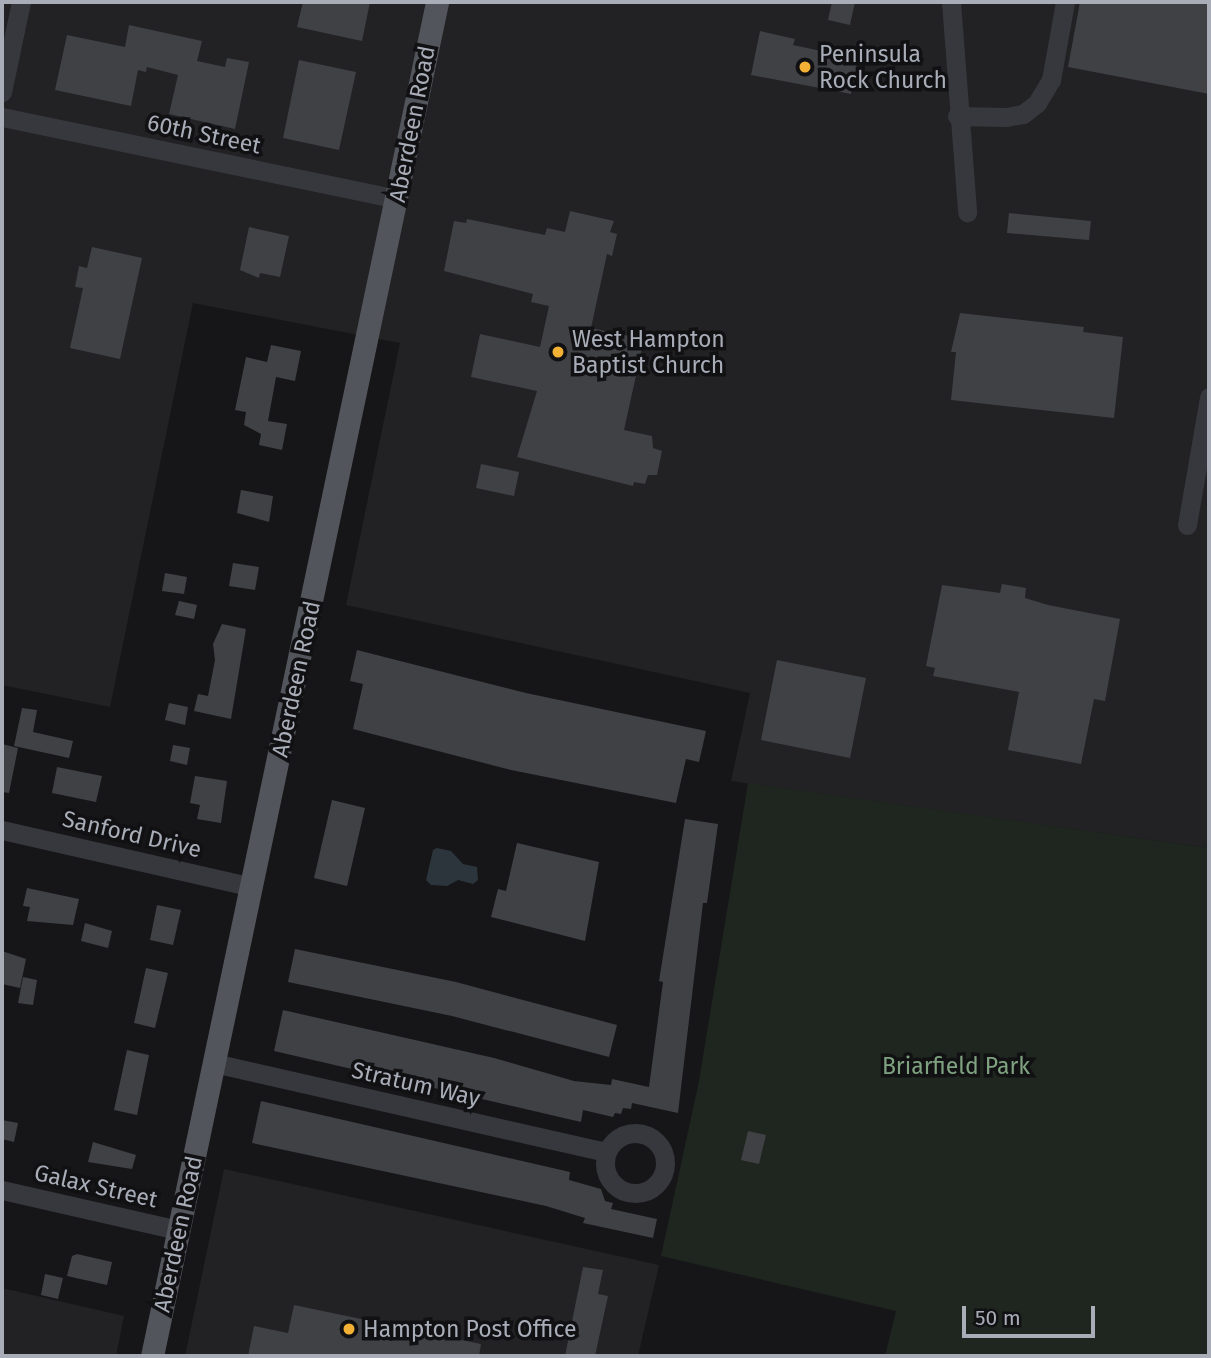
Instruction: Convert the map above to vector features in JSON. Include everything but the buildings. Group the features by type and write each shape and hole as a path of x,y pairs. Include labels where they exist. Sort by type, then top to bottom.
{"main road":[{"name":"Aberdeen Road","path":"152,1356 437,2"}],"street":[{"path":"2,92 21,2"},
{"path":"951,2 957,116 967,212"},
{"path":"957,116 1006,117 1023,114 1037,103 1051,80 1065,2"},
{"name":"60th Street","path":"2,117 397,199"},
{"path":"1187,525 1209,397"},
{"name":"Sanford Drive","path":"2,830 252,887"},
{"name":"Stratum Way","path":"214,1063 606,1153"},
{"name":"Galax Street","path":"2,1190 178,1230"}],"shaded area":[{"path":"2,2 1209,2 1209,848 731,781 750,693 346,605 400,343 193,303 110,707 2,685"},
{"path":"437,848 451,851 463,864 477,867 478,880 473,884 458,880 447,886 431,885 426,880 433,850"},
{"path":"224,1169 659,1265 638,1356 185,1356"},
{"path":"2,1288 124,1316 116,1356 2,1356"}],"green space":[{"name":"Briarfield Park","path":"748,783 1209,848 1209,1356 885,1356 896,1311 661,1256 699,1081"}],"place":[{"name":"Peninsula Rock Church","path":"805,67"},
{"name":"West Hampton Baptist Church","path":"558,352"},
{"name":"Hampton Post Office","path":"349,1329"}]}
